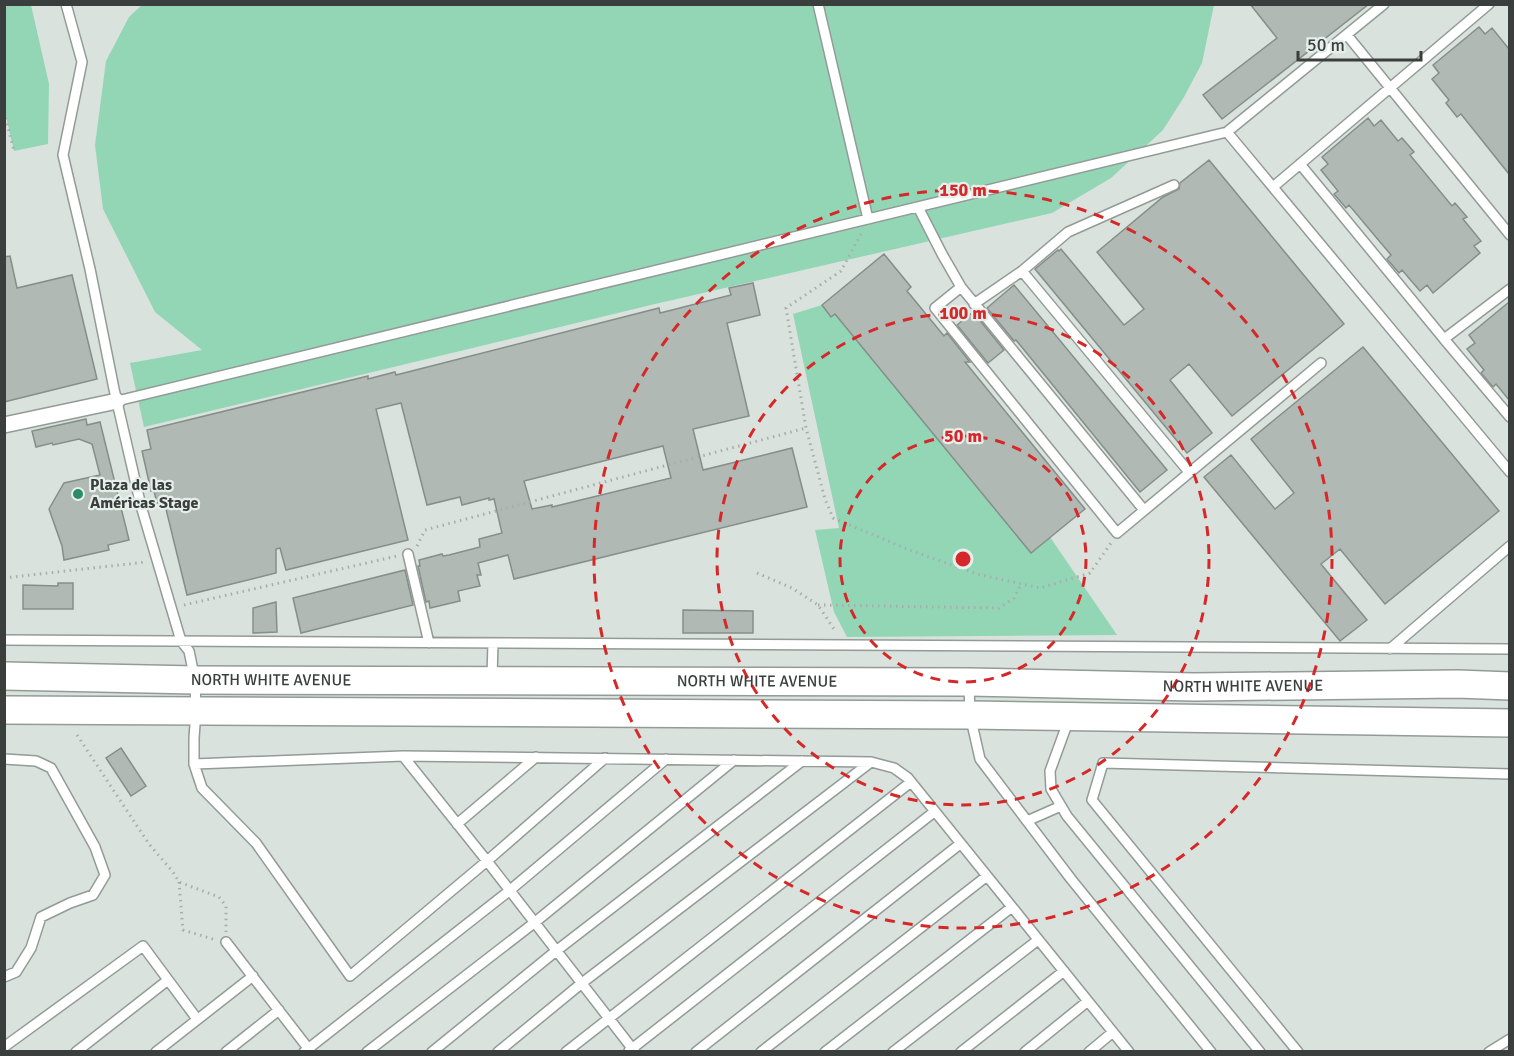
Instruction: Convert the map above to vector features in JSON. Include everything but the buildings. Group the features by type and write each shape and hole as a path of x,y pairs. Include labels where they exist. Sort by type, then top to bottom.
{"main road":[{"name":"NORTH WHITE AVENUE","path":"4,676 195,680 969,682 1194,687 1458,684 1509,686"},
{"name":"NORTH WHITE AVENUE","path":"4,710 970,716 1509,723"}],"street":[{"path":"4,425 117,401"}],"lane":[{"path":"66,4 82,62 63,155 141,506 170,608 181,641 189,651 195,680 194,764 202,788 256,843 350,976 605,758"},
{"path":"818,4 868,219"},
{"path":"117,401 1227,132 1384,4"},
{"path":"1273,187 1489,4"},
{"path":"1347,35 1509,235"},
{"path":"1227,132 1509,472"},
{"path":"1300,164 1509,417"},
{"path":"974,304 1022,271 1068,232 1174,185"},
{"path":"918,207 961,287 1144,510"},
{"path":"1022,271 1189,472"},
{"path":"961,287 935,308 1117,533 1321,363"},
{"path":"1444,339 1509,289"},
{"path":"1390,650 1509,546"},
{"path":"408,554 429,643"},
{"path":"4,640 1509,649"},
{"path":"492,681 493,644"},
{"path":"969,682 970,716 980,759 1071,879 1211,1052"},
{"path":"1070,717 1050,771 1051,789 1067,816 1260,1052"},
{"path":"194,764 403,756 871,762 894,768 908,778 1129,1052"},
{"path":"403,756 632,1050 934,812"},
{"path":"457,824 536,757"},
{"path":"4,759 36,761 51,768 95,847 105,875 93,895 41,917 31,948 16,972 4,977"},
{"path":"226,942 308,1050 509,891 666,759"},
{"path":"367,1052 534,923 734,760"},
{"path":"432,1052 556,951 802,761"},
{"path":"498,1052 582,983 871,762"},
{"path":"1298,1052 1092,800 1103,763 1509,774"},
{"path":"566,1052 910,782"},
{"path":"1027,821 1061,806"},
{"path":"696,1052 960,844"},
{"path":"760,1052 987,876"},
{"path":"825,1052 1012,907"},
{"path":"893,1052 1038,940"},
{"path":"4,1047 143,945 197,1019"},
{"path":"961,1052 1064,971"},
{"path":"156,1052 253,976"},
{"path":"76,1052 168,980"},
{"path":"1025,1052 1088,1001"},
{"path":"226,1052 279,1010"},
{"path":"1089,1052 1113,1032"},
{"path":"1489,1052 1509,1039"}],"path":[{"path":"4,112 14,151"},
{"path":"868,219 841,271 786,308 806,428 825,499 833,518 912,551 977,574 1040,588 1090,573 1117,533"},
{"path":"170,608 413,553 425,530 806,428"},
{"path":"4,578 157,561"},
{"path":"757,573 792,588 818,605 845,646"},
{"path":"818,605 999,608 1014,598 1021,584"},
{"path":"77,735 149,844 179,882 183,930 226,942 226,906 219,897 179,882"}],"green space":[{"path":"4,5 31,5 49,84 48,144 14,151 5,112"},
{"path":"142,5 1214,5 1202,63 1163,130 1111,178 1052,213 655,304 144,427 130,363 202,350 155,312 103,209 95,145 106,61 129,17"},
{"path":"822,305 831,317 835,314 1031,552 1050,537 1117,635 847,637 834,612 815,530 839,528 793,314"}],"place":[{"name":"Plaza de las Américas Stage","path":"78,494"}]}
